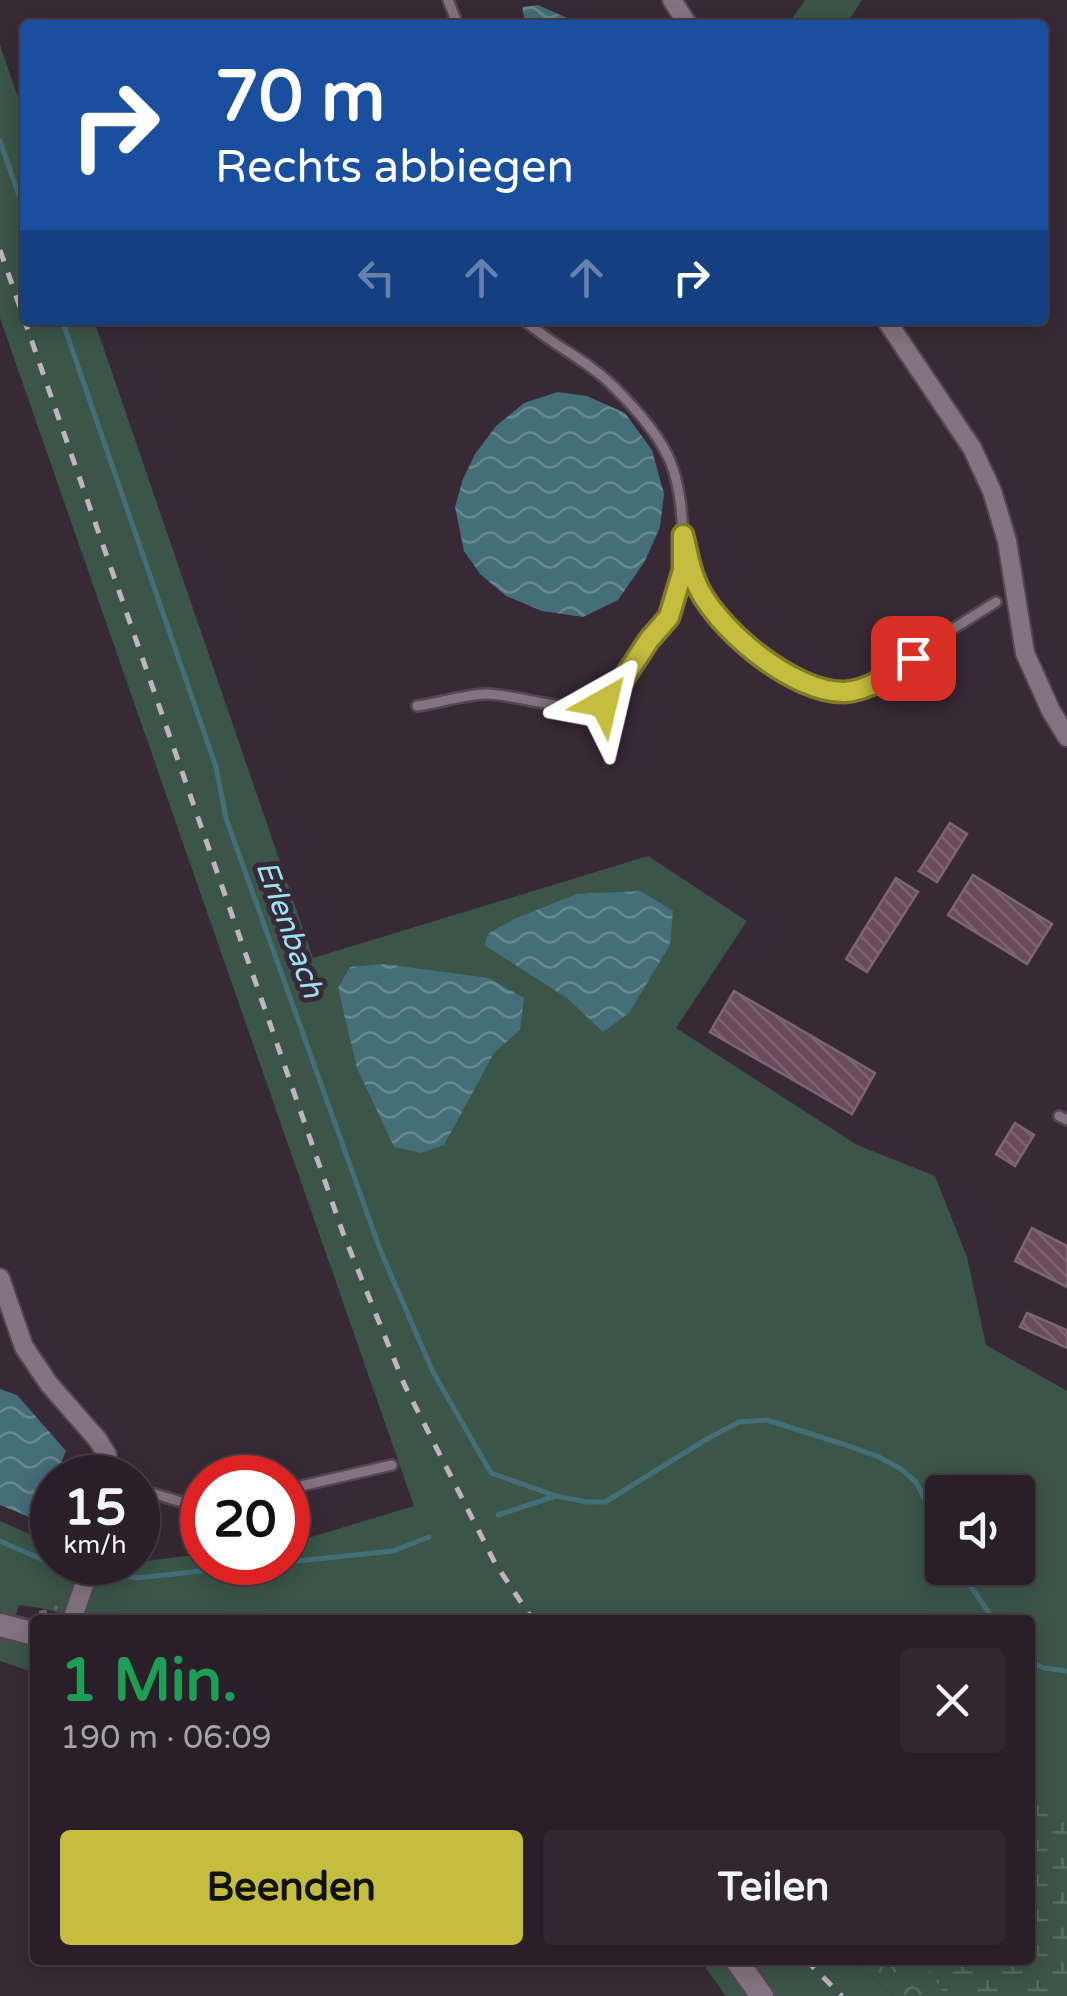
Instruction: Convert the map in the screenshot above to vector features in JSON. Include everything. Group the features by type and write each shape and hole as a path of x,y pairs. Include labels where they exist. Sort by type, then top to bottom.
{"street":[{"path":"889,325 972,448 992,492 1007,541 1026,653 1067,737"},
{"path":"0,1278 24,1347 106,1455"},
{"path":"74,1615 85,1585"},
{"path":"740,1965 762,1996"}],"lane":[{"path":"417,706 486,694 586,708 604,703 669,617 683,570 679,497 670,461 646,422 614,386 530,325"},
{"path":"683,535 695,583 730,631 786,673 817,687 845,692 884,680 938,638 996,602"},
{"path":"310,1484 392,1466"}],"path":[{"path":"18,1630 24,1612 43,1614 54,1610 62,1599"}],"green space":[{"path":"805,0 862,0 849,20 791,20"},
{"path":"0,45 20,103 20,325 96,325 313,958 648,856 747,921 676,1028 857,1145 935,1176 967,1257 986,1345 1067,1391 1067,1849 1035,1820 1035,1615 67,1615 19,1605 16,1615 0,1611 0,1521 30,1534 30,1585 160,1585 160,1559 180,1557 180,1585 310,1585 310,1537 414,1506 0,318"},
{"path":"0,1636 30,1645 30,1671 0,1661"},
{"path":"1035,1803 1067,1821 1067,1996 945,1996 927,1966 922,1965 1035,1965"},
{"path":"704,1965 727,1965 749,1996 726,1996"},
{"path":"752,1965 859,1965 893,1996 774,1996"},
{"path":"859,1965 1035,1965 1067,1996 893,1996"}],"water":[{"path":"538,5 572,20 525,20 522,7"},
{"path":"558,392 587,396 625,413 652,450 664,494 660,527 645,561 618,600 583,617 542,611 506,596 480,574 464,551 455,507 475,454 496,426 524,403"},
{"path":"641,891 673,911 670,945 629,1013 603,1032 567,998 484,945 489,933 514,919 577,894"},
{"path":"385,964 489,978 524,998 520,1030 494,1053 444,1145 421,1153 394,1147 357,1068 338,988 350,967"},
{"path":"0,1389 17,1395 66,1451 64,1455 30,1455 30,1517 0,1505"}],"building":[{"path":"950,823 967,834 937,882 919,871"},
{"path":"973,875 1052,924 1027,964 948,915"},
{"path":"896,878 918,892 867,972 846,959"},
{"path":"734,991 875,1073 852,1114 710,1032"},
{"path":"1015,1123 1034,1135 1015,1166 996,1154"},
{"path":"1032,1228 1067,1246 1067,1287 1015,1261"},
{"path":"1027,1313 1067,1330 1067,1348 1020,1327"}],"waterway":[{"name":"Erlenbach","path":"0,141 20,199"},
{"name":"Erlenbach","path":"64,325 216,767 226,818 381,1252 433,1372 491,1473 556,1496"},
{"path":"498,1515 556,1496 605,1502 739,1422 767,1420 879,1457 916,1482 925,1500"},
{"path":"310,1560 393,1551 429,1537"},
{"path":"0,1541 30,1554"},
{"path":"160,1575 180,1573"},
{"path":"970,1585 991,1615"},
{"path":"1035,1664 1067,1671"}],"railway":[{"path":"0,250 20,307"},
{"path":"26,325 343,1233 405,1386 495,1563 530,1615"},
{"path":"811,1965 842,1996"}],"route":[{"path":"604,703 669,617 683,570 683,535 695,583 713,610 730,631 786,673 817,687 845,692 884,680 913,658"}]}
